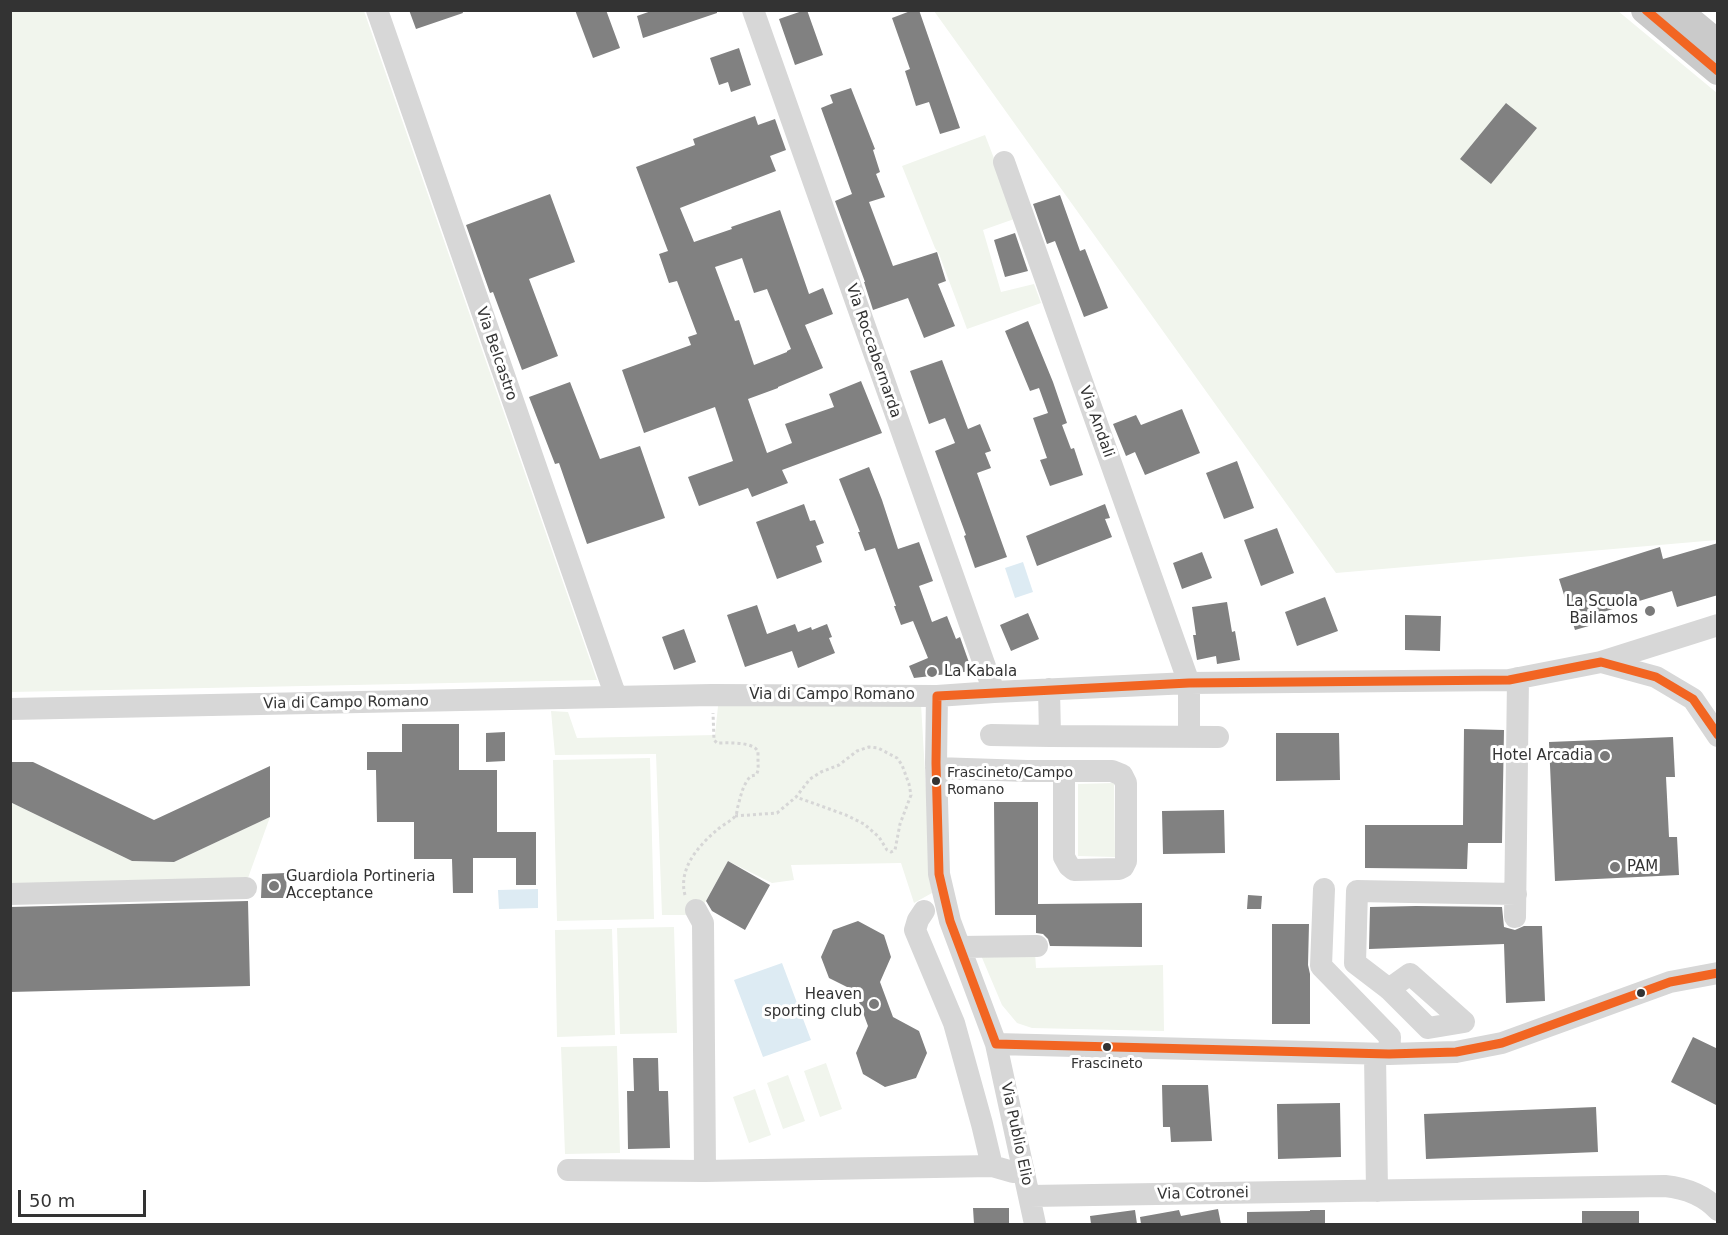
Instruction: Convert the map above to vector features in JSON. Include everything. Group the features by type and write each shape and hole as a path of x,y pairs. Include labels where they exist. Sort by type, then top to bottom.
{"main road":[{"path":"1645,10 1718,71"},
{"path":"1677,10 1718,44"}],"street":[{"name":"Via Belcastro","path":"377,10 616,697"},
{"name":"Via Roccabernarda","path":"753,10 994,692"},
{"name":"Via Andali","path":"1004,162 1189,683 1189,736"},
{"name":"Via di Campo Romano","path":"10,709 712,695 937,696 1189,683 1509,680 1601,662 1718,625"},
{"path":"1601,662 1656,676 1693,699 1718,736"},
{"path":"1515,917 1518,678"},
{"path":"1049,689 1050,736"},
{"name":"Via Publio Elio","path":"937,696 936,768 939,874 950,921 996,1044 1035,1224"},
{"path":"991,735 1218,737"},
{"path":"936,768 1112,771 1122,775 1126,783 1126,861 1123,867 1074,870 1069,866 1064,857 1064,771"},
{"path":"10,894 246,888"},
{"path":"1324,889 1321,966 1390,1037 1382,1054 1377,1191"},
{"path":"1355,963 1357,891 1516,894"},
{"path":"696,910 703,923 705,1171"},
{"path":"924,911 915,930 954,1023 992,1166"},
{"path":"960,947 1037,946"},
{"path":"1331,976 1355,963"},
{"path":"1355,963 1389,989 1428,1028 1436,1053"},
{"path":"996,1044 1382,1054 1436,1053 1502,1043 1670,982 1718,973"},
{"path":"1389,989 1410,974 1464,1022 1428,1028"},
{"path":"568,1170 705,1171 992,1166 1013,1172 1024,1172"},
{"name":"Via Cotronei","path":"1029,1197 1676,1187 1696,1194 1718,1210"}],"path":[{"path":"712,695 714,740 717,743 750,745 758,752 759,771 745,782 735,816"},
{"path":"696,910 685,897 682,887 688,864 700,846 735,816 777,813 796,797 810,779 839,765 857,751 868,747 887,751 897,758 902,765 911,795 900,824 895,850 891,852 864,824 796,797"}],"shaded area":[{"path":"10,11 364,11 597,680 11,692"},
{"path":"934,11 1618,11 1717,93 1717,540 1336,573"},
{"path":"985,135 1017,218 983,230 1001,292 1034,284 1041,303 967,329 902,166"},
{"path":"1023,562 1033,592 1015,598 1005,568"},
{"path":"921,704 932,893 914,903 901,863 791,865 794,880 772,883 728,861 703,906 688,915 662,915 656,754 555,755 551,711 568,712 577,738 715,735 718,706"},
{"path":"650,758 654,919 557,921 553,760"},
{"path":"1114,783 1115,857 1078,856 1078,784"},
{"path":"10,804 132,861 174,862 270,817 248,878 11,887"},
{"path":"538,889 538,908 499,909 498,890"},
{"path":"674,927 677,1033 620,1034 617,928"},
{"path":"612,929 615,1035 557,1037 555,930"},
{"path":"1035,952 1036,968 1163,965 1164,1031 1032,1028 1017,1023 1002,1005 980,953"},
{"path":"782,963 811,1040 763,1057 734,980"},
{"path":"617,1046 620,1153 565,1154 561,1047"},
{"path":"826,1063 842,1109 820,1117 804,1071"},
{"path":"788,1075 805,1121 783,1129 767,1083"},
{"path":"755,1089 771,1135 749,1143 733,1097"}],"building":[{"path":"409,10 462,10 463,13 416,29"},
{"path":"575,10 606,10 620,48 593,58"},
{"path":"654,10 717,10 717,13 643,38 637,16"},
{"path":"807,10 823,55 795,65 779,19"},
{"path":"919,10 960,128 940,134 929,102 916,106 905,71 910,69 892,18"},
{"path":"739,48 751,85 731,92 728,82 719,85 710,58"},
{"path":"851,88 875,149 873,150 880,172 876,174 885,197 869,202 893,266 937,252 946,281 938,284 955,326 924,338 908,298 873,310 835,201 852,194 821,108 833,103 830,95"},
{"path":"1506,103 1537,128 1491,184 1460,159"},
{"path":"755,116 758,125 775,119 786,150 770,156 776,171 680,208 694,242 780,210 809,294 823,288 833,314 805,325 823,368 748,399 767,453 792,443 785,424 834,407 829,394 861,381 882,433 782,470 788,483 752,497 748,488 699,506 688,477 733,461 715,407 644,433 622,370 691,345 688,337 697,334 677,281 669,283 659,254 668,251 636,167 695,145 693,139","holes":["742,258 754,293 767,289 791,349 754,365 739,320 735,321 715,267"]},
{"path":"550,194 575,262 529,279 558,356 522,370 493,292 490,293 466,225"},
{"path":"1060,195 1080,251 1085,249 1108,308 1084,317 1055,241 1047,244 1033,204"},
{"path":"1015,233 1028,271 1005,277 994,240"},
{"path":"1028,321 1053,382 1067,423 1062,425 1071,449 1074,448 1083,475 1050,486 1040,460 1047,458 1033,418 1048,413 1039,388 1030,391 1005,331"},
{"path":"942,360 968,429 980,424 991,451 985,453 991,468 977,473 1007,557 975,568 964,536 966,535 935,451 955,443 945,418 929,424 910,371"},
{"path":"570,382 600,459 640,446 665,518 587,544 559,463 555,464 529,397"},
{"path":"1182,409 1200,453 1145,475 1135,452 1126,456 1113,424 1136,415 1141,425"},
{"path":"1237,461 1254,508 1224,519 1206,473"},
{"path":"869,467 898,549 919,542 933,581 919,586 932,622 947,616 956,639 960,637 972,671 914,678 909,666 928,658 913,621 901,625 875,548 865,551 839,479"},
{"path":"804,504 810,521 815,520 824,543 816,546 822,562 777,579 756,522"},
{"path":"1105,504 1110,518 1105,519 1112,537 1037,566 1026,536"},
{"path":"1277,528 1294,573 1261,586 1244,540"},
{"path":"1718,543 1718,595 1677,607 1672,591 1603,612 1606,621 1575,630 1559,579 1660,547 1663,559"},
{"path":"1202,552 1212,578 1182,589 1173,563"},
{"path":"1325,597 1338,631 1297,646 1285,612"},
{"path":"1227,602 1240,660 1217,664 1216,656 1197,660 1192,607"},
{"path":"757,605 767,634 795,624 798,632 827,624 835,653 798,668 792,651 745,667 727,615"},
{"path":"1028,613 1039,639 1011,651 1000,625"},
{"path":"1405,615 1441,616 1440,651 1405,650"},
{"path":"684,629 696,662 674,670 662,637"},
{"path":"402,724 459,724 459,770 497,770 497,832 536,832 536,885 516,885 516,858 473,858 473,893 453,893 452,859 414,859 414,822 377,822 376,770 367,770 367,752 402,752"},
{"path":"1464,729 1504,730 1502,843 1468,843 1467,869 1365,868 1365,825 1463,825"},
{"path":"505,732 505,761 486,762 486,733"},
{"path":"1276,733 1339,733 1340,780 1276,781"},
{"path":"1673,737 1675,777 1666,777 1669,837 1677,837 1679,875 1555,881 1549,742"},
{"path":"10,762 33,762 154,820 270,766 270,817 174,862 132,861 10,802"},
{"path":"994,802 1038,802 1038,904 1142,903 1142,947 1050,946 1043,934 1036,933 1036,915 995,915"},
{"path":"1224,810 1225,853 1163,854 1162,811"},
{"path":"728,861 770,885 745,930 712,911 706,901"},
{"name":"Guardiola Portineria Acceptance","path":"286,873 287,898 261,898 262,874"},
{"path":"1248,895 1262,896 1261,909 1247,909"},
{"path":"248,901 250,986 10,992 10,907"},
{"path":"1370,907 1502,907 1504,927 1515,930 1524,926 1542,926 1545,1001 1506,1003 1504,944 1369,949"},
{"name":"Heaven sporting club","path":"858,921 884,935 891,957 880,982 893,1017 919,1031 927,1053 916,1078 885,1087 863,1074 856,1053 868,1026 855,991 829,978 821,957 833,930"},
{"path":"1272,924 1309,924 1310,1024 1272,1024"},
{"path":"1693,1037 1718,1049 1718,1106 1671,1082"},
{"path":"633,1058 658,1058 659,1091 668,1091 670,1148 628,1149 627,1091 634,1091"},
{"path":"1162,1085 1208,1085 1212,1141 1171,1142 1170,1127 1163,1127"},
{"path":"1340,1103 1341,1157 1278,1159 1277,1104"},
{"path":"1596,1107 1598,1152 1426,1159 1424,1114"},
{"path":"973,1208 1009,1208 1009,1224 974,1224"},
{"path":"1218,1209 1221,1224 1141,1224 1140,1217 1179,1210 1181,1216"},
{"path":"1135,1210 1137,1224 1091,1224 1090,1216"},
{"path":"1325,1210 1325,1224 1247,1224 1247,1212"},
{"path":"1582,1211 1639,1211 1639,1224 1582,1224"}],"transit line":[{"path":"1646,10 1718,71"},
{"path":"937,696 1189,683 1509,680 1601,662 1656,677 1693,699 1718,735"},
{"path":"937,696 939,874 950,921 996,1044 1389,1054 1456,1052 1502,1043 1670,982 1718,973"}],"place":[{"name":"La Scuola Bailamos","path":"1650,611"},
{"name":"La Kabala","path":"932,672"},
{"name":"Hotel Arcadia","path":"1605,756"},
{"name":"Frascineto/Campo Romano","path":"936,781"},
{"name":"PAM","path":"1615,867"},
{"name":"Guardiola Portineria Acceptance","path":"274,886"},
{"name":"Heaven sporting club","path":"874,1004"},
{"name":"Frascineto","path":"1107,1047"}]}
